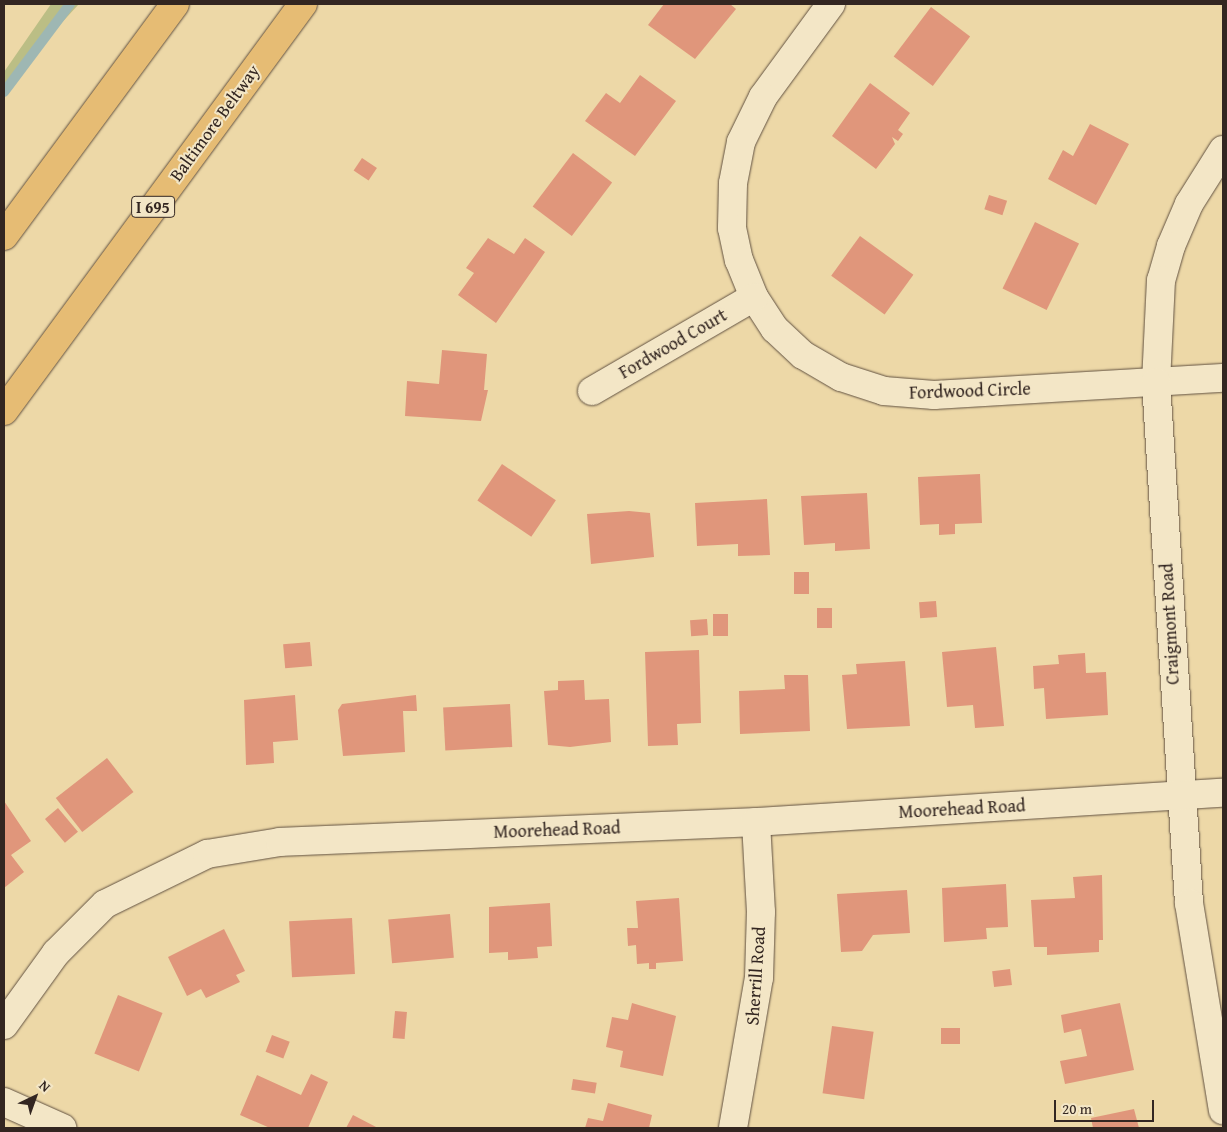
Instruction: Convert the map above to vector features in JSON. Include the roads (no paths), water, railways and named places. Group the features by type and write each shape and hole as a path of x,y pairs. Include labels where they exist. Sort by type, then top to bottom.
{"highway":[{"path":"4,236 175,4"},
{"name":"Baltimore Beltway","path":"4,411 303,4"}],"street":[{"name":"Fordwood Circle","path":"831,4 763,97 741,142 733,183 732,228 754,297 774,329 804,355 841,377 884,391 934,395 1223,378"},
{"name":"Craigmont Road","path":"1223,150 1189,204 1164,271 1156,382 1180,796 1199,971 1223,1110"},
{"name":"Fordwood Court","path":"592,391 754,297"},
{"name":"Moorehead Road","path":"4,1025 56,953 105,904 206,854 280,842 756,822 1223,793"},
{"name":"Sherrill Road","path":"733,1128 759,978 761,912 756,822"},
{"path":"4,1102 62,1128"}],"waterway":[{"path":"4,92 70,4"}]}
